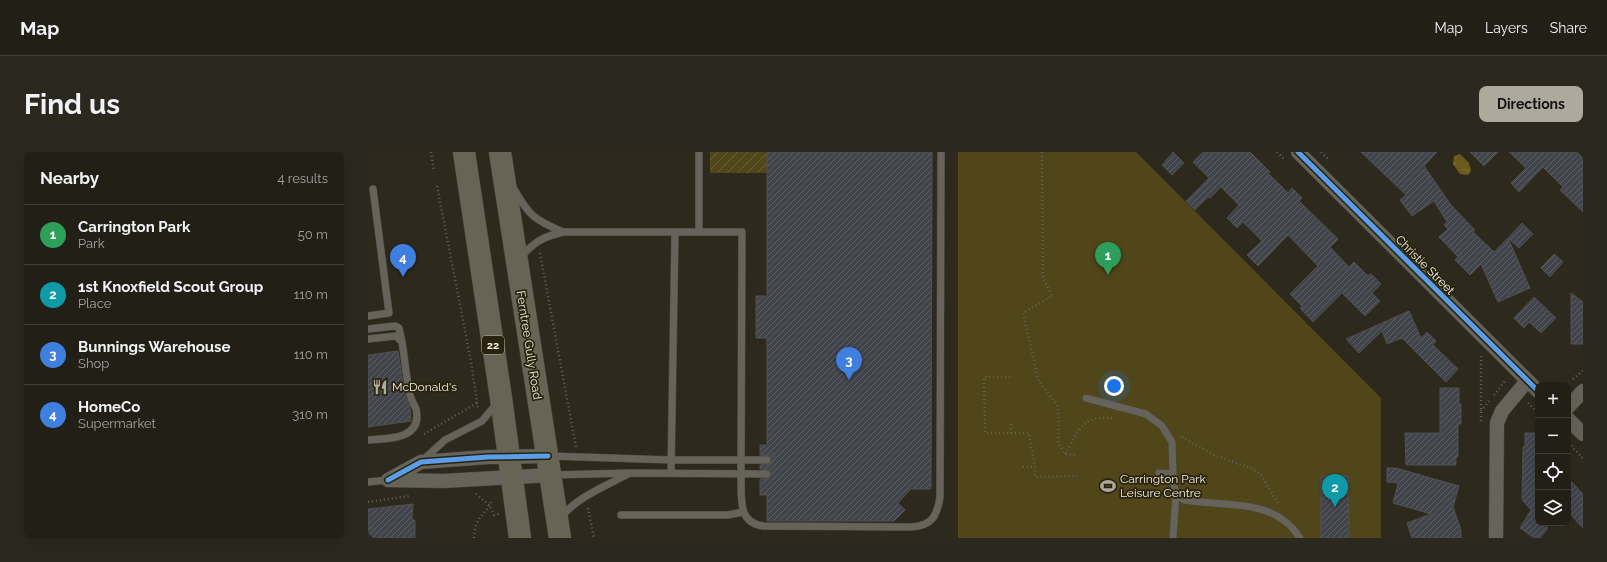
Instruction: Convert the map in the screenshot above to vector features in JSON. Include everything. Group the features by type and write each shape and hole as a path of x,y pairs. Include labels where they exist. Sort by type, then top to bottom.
{"main road":[{"name":"22","path":"464,152 501,398 520,538"},
{"name":"Ferntree Gully Road","path":"501,162 559,529"}],"street":[{"name":"Christie Street","path":"1298,152 1535,388"},
{"path":"1496,538 1497,423 1502,411 1527,381"},
{"path":"1571,404 1583,391"},
{"path":"1571,422 1583,434"},
{"path":"388,480 421,462 509,456 549,466"},
{"path":"388,480 443,481 512,478 549,466"}],"lane":[{"path":"516,264 531,246 539,240 563,232 742,232 741,473 743,512 748,521 756,526 911,527 925,525 937,511 940,497 940,152"},
{"path":"698,154 698,232"},
{"path":"501,162 527,211 537,220 563,232"},
{"path":"368,316 389,313 373,189"},
{"path":"671,473 675,232"},
{"path":"368,329 395,326 399,328 410,397 416,408 417,422 409,433 402,436 368,440"},
{"path":"368,339 396,336 402,342"},
{"path":"421,462 445,440 482,421 501,398"},
{"path":"1086,398 1146,414 1162,426 1172,442 1174,488 1176,494 1173,538"},
{"path":"549,466 671,460 767,460"},
{"path":"549,466 630,473 767,474"},
{"path":"559,529 570,506 582,498 630,473"},
{"path":"1159,473 1173,474"},
{"path":"368,482 388,480"},
{"path":"1176,494 1179,498 1188,501 1244,506 1268,511 1287,521 1300,538"},
{"path":"621,515 728,515 743,512"}],"path":[{"path":"431,152 434,171"},
{"path":"1042,152 1043,278 1052,296 1023,313 1039,382 1057,404 1059,423 1058,443 1065,454"},
{"path":"437,186 471,362 476,403 480,414"},
{"path":"539,251 576,448"},
{"path":"1010,377 984,377 985,433 1029,433 1035,467 1035,477 1077,476"},
{"path":"420,436 476,403"},
{"path":"1524,409 1528,403 1535,410"},
{"path":"1065,454 1081,428 1094,417 1119,420"},
{"path":"1011,424 1011,433"},
{"path":"1162,426 1214,455 1253,470 1261,475 1282,508"},
{"path":"1571,446 1583,458"},
{"path":"1065,454 1074,455"},
{"path":"1023,467 1035,467"},
{"path":"471,489 490,506 494,515 499,514"},
{"path":"368,502 416,496"},
{"path":"474,538 476,521 490,506 492,499"},
{"path":"586,506 589,510 594,538"}],"shaded area":[{"path":"710,152 767,152 767,173 710,173"},
{"path":"958,152 1136,152 1381,398 1381,538 958,538"}],"water":[{"path":"1460,154 1469,163 1471,171 1468,175 1460,174 1453,164 1454,156"}],"building":[{"path":"767,152 932,152 931,489 911,489 898,503 905,510 894,521 767,521 767,495 760,495 760,479 769,478 772,474 769,470 760,469 760,465 769,464 772,460 769,456 760,455 760,445 767,445 767,338 756,338 756,296 767,296"},
{"path":"1173,152 1184,163 1172,175 1162,165"},
{"path":"1203,152 1250,152 1288,193 1292,188 1302,198 1299,201 1338,239 1330,247 1349,267 1354,262 1368,276 1371,274 1381,284 1372,293 1380,301 1365,316 1342,293 1313,322 1300,308 1302,306 1290,294 1318,266 1288,235 1258,266 1247,255 1262,241 1243,222 1237,228 1227,218 1239,205 1221,187 1195,210 1186,201 1209,178 1193,162"},
{"path":"1361,152 1437,152 1424,166 1451,205 1475,230 1473,232 1494,252 1508,238 1530,288 1498,302 1481,264 1470,275 1455,260 1458,257 1439,237 1448,229 1444,225 1447,222 1434,201 1412,216 1400,200 1406,195"},
{"path":"1470,152 1498,152 1484,166"},
{"path":"1509,152 1577,152 1583,158 1583,212 1560,190 1563,187 1543,167 1519,192 1511,183 1526,168"},
{"path":"1522,223 1533,234 1519,248 1508,238"},
{"path":"1554,254 1563,262 1550,277 1541,268"},
{"path":"1571,293 1583,302 1583,344 1571,344"},
{"path":"1534,297 1556,318 1541,333 1529,322 1524,328 1514,318"},
{"path":"1409,311 1421,338 1427,332 1436,341 1433,345 1458,369 1446,382 1402,338 1387,344 1382,331 1359,353 1346,339"},
{"path":"398,351 405,396 410,407 411,421 368,427 368,355"},
{"path":"1440,388 1459,388 1461,424 1458,424 1458,457 1456,457 1456,465 1406,465 1405,433 1440,433"},
{"path":"1525,433 1535,433 1535,526 1545,526 1548,528 1540,538 1534,538 1520,528 1531,510 1522,500 1523,447 1525,447"},
{"path":"1387,468 1396,468 1459,486 1453,507 1461,530 1461,538 1412,538 1407,523 1431,514 1393,503 1398,483 1387,482"},
{"path":"1321,476 1348,476 1349,538 1321,538"},
{"path":"1571,481 1583,494 1583,528 1571,515"},
{"path":"413,504 412,520 415,520 415,538 368,538 368,509"}],"cycle path":[{"path":"1298,152 1535,388"},
{"path":"388,480 421,462 488,457 548,456"}],"place":[{"name":"Carrington Park","path":"1108,275"},
{"name":"HomeCo","path":"403,277"},
{"name":"Bunnings Warehouse","path":"849,380"},
{"name":"McDonald's","path":"380,387"},
{"name":"Carrington Park Leisure Centre","path":"1108,486"},
{"name":"1st Knoxfield Scout Group","path":"1335,507"}]}
